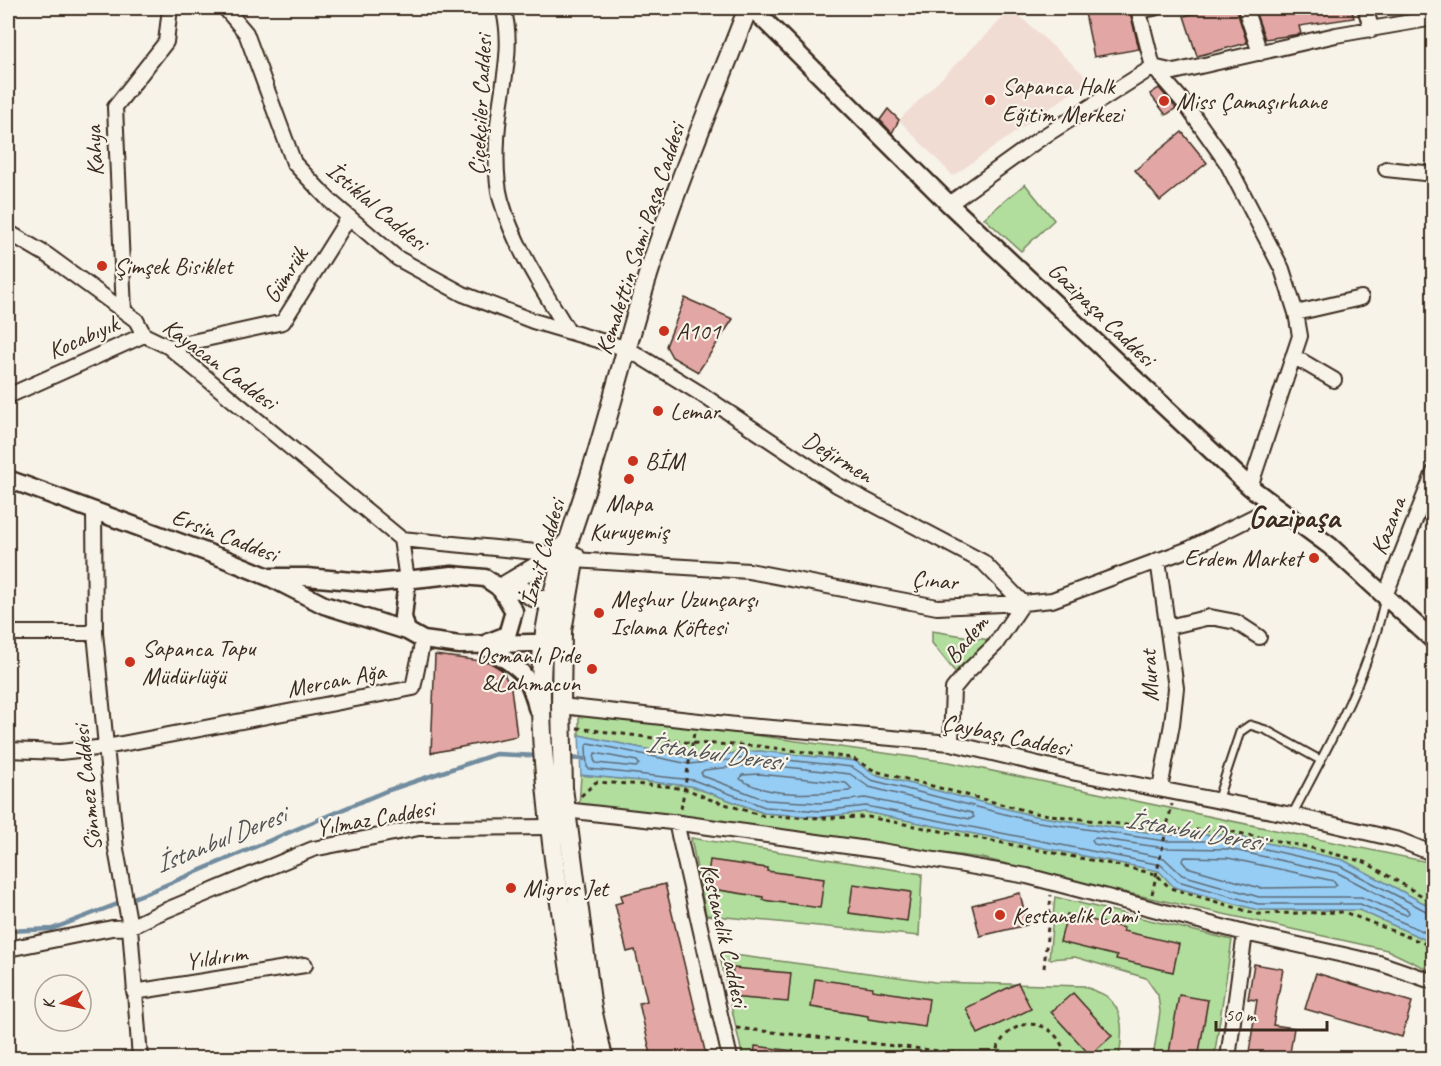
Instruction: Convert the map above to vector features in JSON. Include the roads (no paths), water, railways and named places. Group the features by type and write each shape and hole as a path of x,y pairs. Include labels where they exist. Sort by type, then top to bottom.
{"main road":[{"name":"Kemalettin Sami Paşa Caddesi","path":"586,489 628,349 639,304 687,164 750,8"},
{"name":"İzmit Caddesi","path":"586,489 572,536 558,604 544,643 541,728 555,789 571,807 592,1009 603,1059"},
{"name":"İzmit Caddesi","path":"586,489 566,557 558,604 562,631 561,706 567,727 555,789 551,827 560,908 576,1012 586,1059"},
{"path":"500,588 566,557 572,536"},
{"path":"500,588 521,589 533,597 558,604"}],"street":[{"name":"Kahya","path":"124,311 115,106 166,42 170,8"},
{"name":"İstiklal Caddesi","path":"225,8 246,33 294,163 329,200 397,258 462,294 533,321 628,349"},
{"name":"Çiçekçiler Caddesi","path":"503,8 508,41 496,139 500,198 522,254 568,331"},
{"name":"Gazipaşa Caddesi","path":"750,8 949,204 1250,487 1330,546 1434,641"},
{"path":"1154,8 1138,9 1153,67 1186,105 1227,163 1282,269 1296,313 1300,336 1250,487"},
{"path":"1245,8 1260,52"},
{"path":"1365,8 1371,30"},
{"path":"949,204 1038,140 1153,67 1174,72 1336,35 1434,18"},
{"path":"1386,169 1434,174"},
{"name":"Gümrük","path":"169,347 283,322 349,217"},
{"name":"Kayacan Caddesi","path":"8,232 47,255 136,320 144,335 169,347 401,539"},
{"path":"1296,313 1361,298"},
{"name":"Kocabıyık","path":"8,396 144,335"},
{"name":"Değirmen","path":"628,349 701,394 837,485 983,562 1023,603"},
{"path":"1293,356 1334,380"},
{"name":"Kazana","path":"1385,596 1434,472"},
{"name":"Ersin Caddesi","path":"8,479 271,578 324,605 407,631 423,640"},
{"name":"Çınar","path":"566,557 749,571 938,607 1023,603 1052,600 1188,549 1275,506"},
{"name":"Sönmez Caddesi","path":"94,511 95,633 116,849 128,921 140,1059"},
{"path":"407,631 403,617 406,580 401,539 566,557"},
{"name":"Murat","path":"1158,560 1176,688 1160,789"},
{"path":"271,578 306,577 376,583 452,575 485,578 500,588 514,611 507,635 482,645"},
{"name":"Badem","path":"951,743 953,689 995,645 1023,603"},
{"path":"1168,627 1210,617 1236,622 1259,637"},
{"path":"423,640 460,645 544,643 562,631"},
{"path":"8,633 95,633"},
{"name":"Mercan Ağa","path":"8,750 60,752 106,747 413,688 423,640"},
{"path":"482,645 519,667 533,689 541,728"},
{"name":"Çaybaşı Caddesi","path":"561,706 951,743 1076,773 1292,815 1399,840 1434,854"},
{"path":"571,807 882,851 1027,876 1245,933 1379,963 1434,982"},
{"name":"Kestanelik Caddesi","path":"678,823 730,1059"},
{"name":"Yılmaz Caddesi","path":"8,949 112,928 128,921 157,914 313,849 419,828 551,827"},
{"path":"1228,1059 1245,933"},
{"name":"Yıldırım","path":"134,992 305,965"}],"lane":[{"path":"1292,815 1358,681 1380,624 1385,596"},
{"path":"1217,801 1240,732 1250,724 1266,730 1320,760"}],"water":[{"path":"579,735 689,758 759,751 855,761 873,774 1034,816 1166,835 1230,835 1343,860 1433,908 1433,943 1359,910 1258,910 1174,887 1159,871 865,812 822,817 764,813 691,786 581,775"}],"waterway":[{"name":"İstanbul Deresi","path":"8,931 52,929 154,890 386,791 496,754 539,756"},
{"name":"İstanbul Deresi","path":"565,758 584,759"}],"place":[{"name":"Sapanca Halk Eğitim Merkezi","path":"990,100"},
{"name":"Miss Çamaşırhane","path":"1164,101"},
{"name":"Şimşek Bisiklet","path":"102,266"},
{"name":"A101","path":"664,331"},
{"name":"Lemar","path":"658,411"},
{"name":"BİM","path":"633,461"},
{"name":"Mapa Kuruyemiş","path":"629,479"},
{"name":"Erdem Market","path":"1314,558"},
{"name":"Meşhur Uzunçarşı Islama Köftesi","path":"599,613"},
{"name":"Sapanca Tapu Müdürlüğü","path":"130,662"},
{"name":"Osmanlı Pide &Lahmacun","path":"592,669"},
{"name":"Migros Jet","path":"511,888"},
{"name":"Kestanelik Cami","path":"1000,915"}],"district":[{"name":"Gazipaşa","path":"1294,517"}]}
